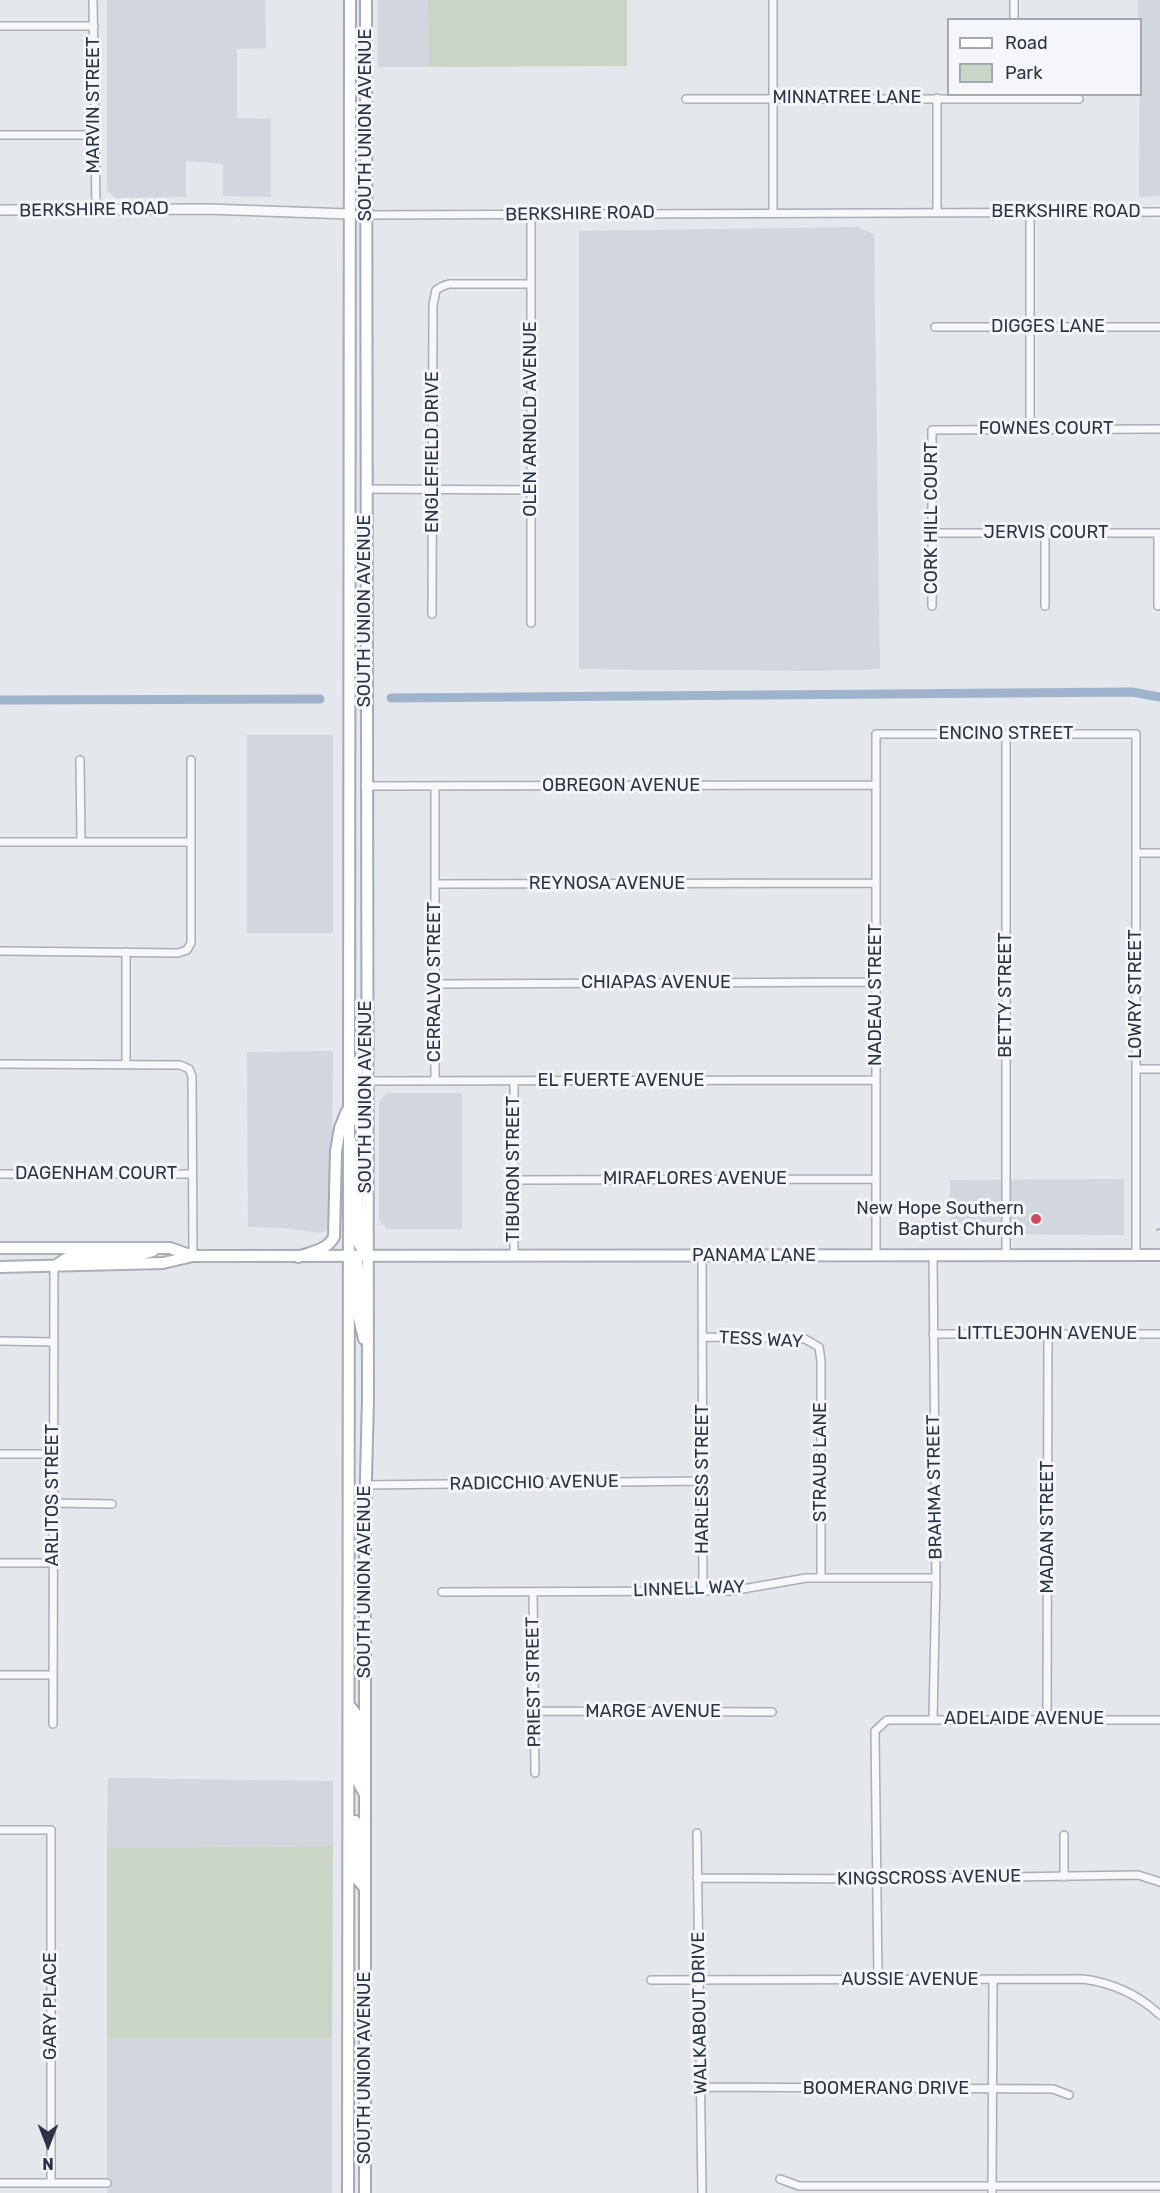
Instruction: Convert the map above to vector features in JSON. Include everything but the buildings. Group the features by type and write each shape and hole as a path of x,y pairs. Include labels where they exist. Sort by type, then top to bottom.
{"main road":[{"name":"SOUTH UNION AVENUE","path":"348,2193 350,0"},
{"name":"SOUTH UNION AVENUE","path":"365,2193 364,1793 368,1354 366,0"},
{"path":"349,1062 353,1062 357,1068 358,1122 367,1148"},
{"path":"298,1257 323,1249 334,1237 336,1151 340,1128 349,1106"},
{"path":"349,1137 357,1157 358,1238 367,1256"},
{"path":"0,1248 170,1248 193,1256"},
{"path":"54,1267 56,1263 67,1258 138,1255 164,1248"},
{"name":"PANAMA LANE","path":"193,1256 1160,1255"},
{"path":"0,1267 162,1263 193,1256"},
{"path":"349,1256 357,1263 359,1318 368,1354"},
{"path":"349,1705 356,1714 357,1780 364,1793"},
{"path":"349,1815 356,1822 357,1879 365,1888"}],"street":[{"name":"MARVIN STREET","path":"93,0 96,210"},
{"path":"773,0 773,213"},
{"path":"1014,0 1014,18"},
{"path":"0,26 94,26"},
{"name":"MINNATREE LANE","path":"686,99 1014,96 1079,99"},
{"path":"937,98 937,213"},
{"path":"0,135 94,135"},
{"name":"BERKSHIRE ROAD","path":"0,210 207,209 366,215 1160,212"},
{"path":"1030,212 1030,429"},
{"name":"OLEN ARNOLD AVENUE","path":"531,215 531,623"},
{"name":"ENGLEFIELD DRIVE","path":"432,614 433,305 436,290 449,284 531,284"},
{"name":"DIGGES LANE","path":"935,327 1160,327"},
{"name":"FOWNES COURT","path":"932,430 1160,429"},
{"name":"CORK HILL COURT","path":"932,430 932,606"},
{"path":"365,489 531,490"},
{"name":"JERVIS COURT","path":"932,533 1159,533"},
{"path":"1045,533 1045,606"},
{"path":"1158,606 1159,533"},
{"name":"ENCINO STREET","path":"876,734 1136,734"},
{"name":"NADEAU STREET","path":"876,734 876,1256"},
{"name":"BETTY STREET","path":"1006,734 1006,1255"},
{"name":"LOWRY STREET","path":"1136,734 1136,1255"},
{"path":"80,760 81,842"},
{"path":"0,951 178,953 187,950 191,943 191,760"},
{"name":"OBREGON AVENUE","path":"366,786 876,785"},
{"path":"435,786 435,884"},
{"path":"0,842 191,842"},
{"path":"1136,853 1160,853"},
{"name":"REYNOSA AVENUE","path":"435,884 876,883"},
{"name":"CERRALVO STREET","path":"435,884 435,1081"},
{"path":"126,952 126,1063"},
{"name":"CHIAPAS AVENUE","path":"436,984 876,982"},
{"path":"0,1064 126,1063 180,1065 189,1069 192,1076 193,1256"},
{"path":"1136,1069 1160,1069"},
{"name":"EL FUERTE AVENUE","path":"366,1081 876,1080"},
{"name":"TIBURON STREET","path":"514,1081 514,1256"},
{"name":"DAGENHAM COURT","path":"0,1174 192,1174"},
{"name":"MIRAFLORES AVENUE","path":"514,1180 876,1179"},
{"name":"TESS WAY","path":"702,1256 703,1367"},
{"name":"BRAHMA STREET","path":"933,1256 936,1578 933,1719"},
{"name":"ARLITOS STREET","path":"54,1267 54,1724"},
{"name":"LITTLEJOHN AVENUE","path":"933,1334 1160,1334"},
{"name":"MADAN STREET","path":"1047,1719 1048,1334"},
{"name":"TESS WAY","path":"703,1337 806,1339 819,1347"},
{"path":"0,1341 53,1342"},
{"name":"STRAUB LANE","path":"819,1347 821,1361 821,1577"},
{"name":"HARLESS STREET","path":"703,1367 703,1591"},
{"path":"0,1454 53,1454"},
{"name":"RADICCHIO AVENUE","path":"366,1485 703,1481"},
{"path":"53,1503 112,1504"},
{"path":"0,1563 53,1563"},
{"name":"LINNELL WAY","path":"442,1592 731,1591 821,1577 936,1578"},
{"name":"PRIEST STREET","path":"534,1592 535,1773"},
{"path":"0,1675 53,1675"},
{"name":"MARGE AVENUE","path":"534,1711 772,1712"},
{"name":"ADELAIDE AVENUE","path":"877,1879 875,1731 887,1720 1160,1719"},
{"name":"GARY PLACE","path":"0,1830 51,1830 51,2183"},
{"name":"WALKABOUT DRIVE","path":"697,1833 702,2193"},
{"path":"1064,1834 1064,1877"},
{"name":"KINGSCROSS AVENUE","path":"697,1878 877,1879 1138,1875 1160,1882"},
{"path":"877,1879 878,1980"},
{"name":"AUSSIE AVENUE","path":"651,1980 1083,1979 1128,1992 1143,2000 1160,2015"},
{"path":"992,2189 993,1981"},
{"name":"BOOMERANG DRIVE","path":"701,2087 1053,2089 1069,2095"},
{"path":"780,2179 799,2186 992,2189 1160,2186"},
{"path":"0,2183 107,2183"}],"shaded area":[{"path":"107,0 265,0 266,48 237,49 237,118 271,119 271,197 223,196 223,164 186,161 186,197 115,198 107,190"},
{"path":"378,0 428,0 429,67 378,67"},
{"path":"1138,0 1160,0 1160,196 1139,197 1142,18 1138,18"},
{"path":"857,227 874,234 880,669 820,671 579,669 579,231"},
{"path":"247,735 333,735 333,933 247,933"},
{"path":"333,1051 331,1229 320,1233 283,1228 248,1227 247,1052"},
{"path":"387,1093 462,1093 462,1229 387,1229 379,1221 379,1101"},
{"path":"1124,1179 1124,1235 950,1234 950,1180"},
{"path":"108,1778 333,1781 333,1846 107,1848"},
{"path":"107,2038 332,2038 332,2193 107,2193"}],"green space":[{"path":"428,0 627,0 627,66 429,67"},
{"path":"333,1846 332,2038 107,2038 107,1848"}],"waterway":[{"path":"391,698 1132,692 1160,697"},
{"path":"0,700 320,699"}],"place":[{"name":"New Hope Southern Baptist Church","path":"1036,1219"}]}
